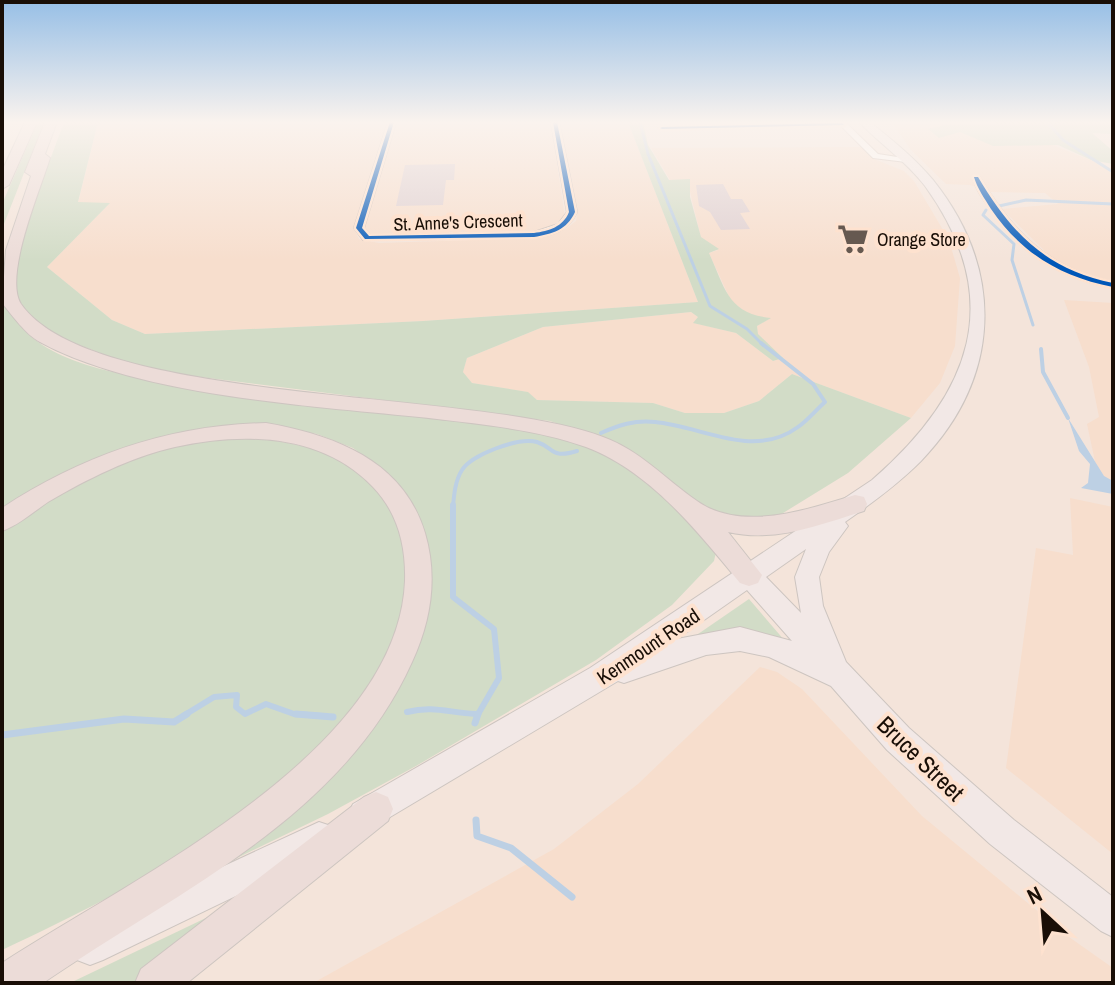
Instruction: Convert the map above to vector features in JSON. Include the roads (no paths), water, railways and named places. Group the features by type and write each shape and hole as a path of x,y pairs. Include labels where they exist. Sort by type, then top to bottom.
{"highway":[{"path":"2,249 33,168"},
{"path":"41,168 14,246 8,289 12,306 22,320 61,349 97,363 162,377 558,429 611,449 648,473 749,575"},
{"path":"2,521 60,484 146,447 199,435 274,433 331,446 375,474 406,516 419,560 416,608 397,663 365,717 339,748 305,782 219,849 69,939 10,983"},
{"path":"681,503 727,525 766,529 855,504"},
{"path":"155,983 376,809"}],"main road":[{"name":"Kenmount Road","path":"10,983 241,877 376,809 600,677 855,504 906,465 943,422 967,376 979,335 978,289 962,239 937,195 914,168"},
{"path":"839,677 807,593 806,570 821,542 855,504"},
{"name":"Bruce Street","path":"749,575 839,677 945,783 1037,861 1113,919"},
{"path":"600,677 733,639 769,645 839,677"}],"street":[{"name":"St. Anne's Crescent","path":"378,168 359,228 367,238 534,235 559,229 569,221 572,212 564,168"},
{"path":"976,178 991,207 1042,258 1081,278 1113,285"}],"water":[{"path":"1068,418 1104,476 1113,481 1113,494 1081,488 1088,483 1090,464 1079,451"}],"waterway":[{"path":"654,168 710,306 747,329 761,343"},
{"path":"1107,168 1113,172"},
{"path":"999,206 1026,200 1113,204"},
{"path":"986,210 983,215 1014,244 1012,260 1033,325"},
{"path":"601,433 627,424 647,422 745,441 763,441 798,427 825,402 813,384 761,343"},
{"path":"1041,349 1043,372 1068,418"},
{"path":"453,507 456,483 462,470 485,453 529,441 543,444 557,453 577,451"},
{"path":"453,507 453,597 494,629 499,678 478,715"},
{"path":"183,716 214,697 237,695 236,707 245,714 266,704 294,714 311,715"},
{"path":"407,712 434,709 476,714"},
{"path":"2,735 124,719 174,722 187,714"},
{"path":"296,714 311,715"},
{"path":"311,715 322,716"},
{"path":"311,715 333,717"},
{"path":"475,723 478,715"},
{"path":"476,820 477,836 511,848 572,897"}],"place":[{"name":"Orange Store","path":"853,239"}]}
